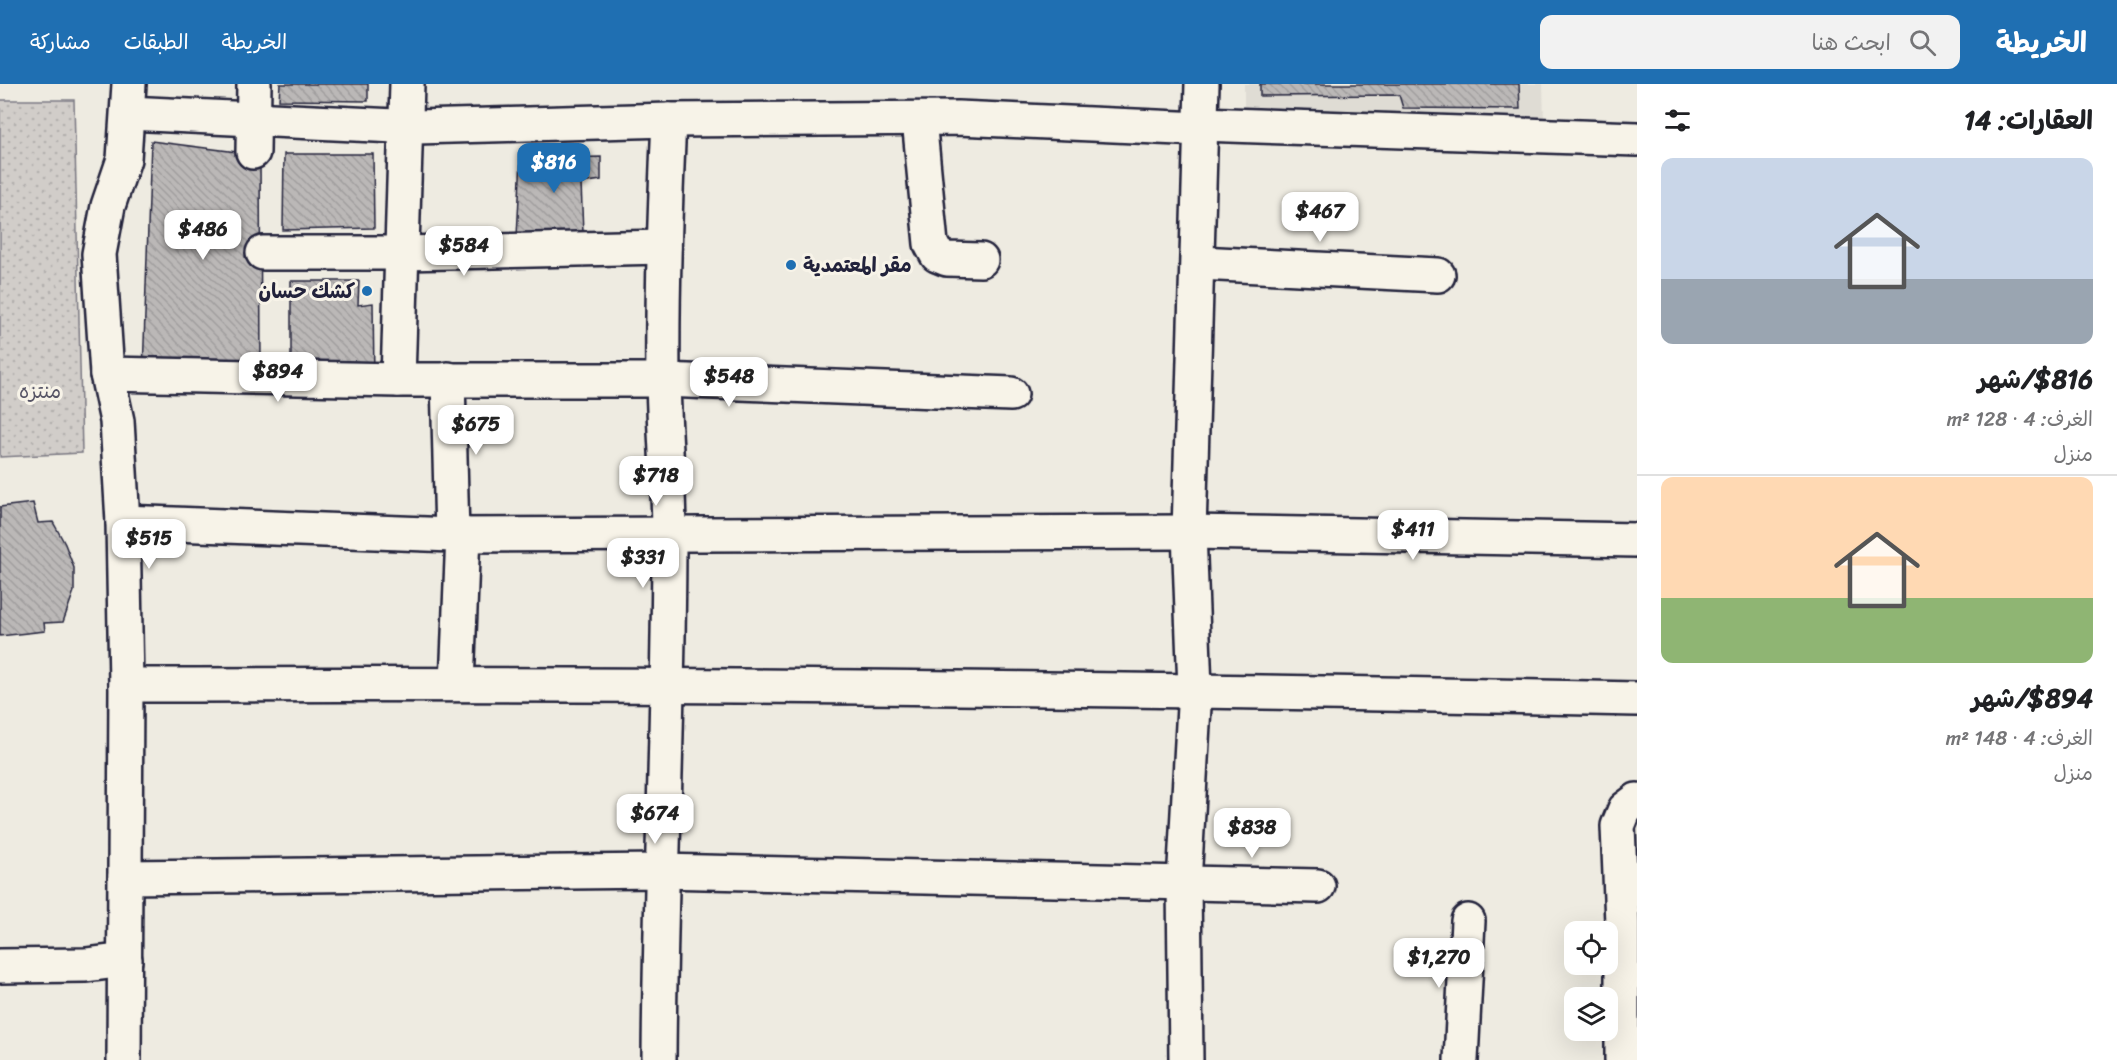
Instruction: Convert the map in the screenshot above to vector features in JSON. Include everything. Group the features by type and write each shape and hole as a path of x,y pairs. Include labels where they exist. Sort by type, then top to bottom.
{"street":[{"path":"253,152 254,84"},
{"path":"398,380 404,254 404,126 407,84"},
{"path":"1186,1060 1185,883 1195,689 1189,532 1202,84"},
{"path":"124,1060 126,685 123,522 117,421 107,374 99,254 108,206 124,159 129,99 253,120 404,126 669,120 920,118 1637,140"},
{"path":"920,118 931,244 937,255 947,259 981,260"},
{"path":"658,1060 660,871 668,684 669,532 663,380 664,247 669,120"},
{"path":"263,253 404,254 664,247"},
{"path":"1198,263 1438,275"},
{"path":"107,374 398,380 663,380 1011,394"},
{"path":"448,379 458,535 457,684"},
{"path":"123,522 458,535 669,532 1189,532 1637,540"},
{"path":"126,685 668,684 1195,689 1637,699"},
{"path":"1622,1060 1630,923 1618,826 1625,809 1637,800"},
{"path":"125,877 660,871 1318,886"},
{"path":"1461,1060 1468,921"},
{"path":"0,966 86,965 125,960"}],"shaded area":[{"path":"1244,84 1543,84 1544,123 1244,122"}],"green space":[{"name":"منتزه","path":"0,100 74,100 82,453 0,457"}],"building":[{"path":"280,84 368,84 368,101 279,100"},
{"path":"1260,84 1519,84 1520,109 1403,108 1399,95 1260,96"},
{"path":"151,141 260,155 261,372 143,372"},
{"path":"284,154 373,154 374,228 283,230"},
{"path":"601,157 601,180 581,183 583,233 517,236 521,159"},
{"path":"291,281 359,281 358,305 373,303 374,376 291,377"},
{"path":"33,503 38,523 53,522 65,544 74,568 74,591 63,622 44,623 45,631 0,636 0,507"}],"place":[{"name":"مقر المعتمدية","path":"791,265"},
{"name":"كشك حسان","path":"367,291"}]}
